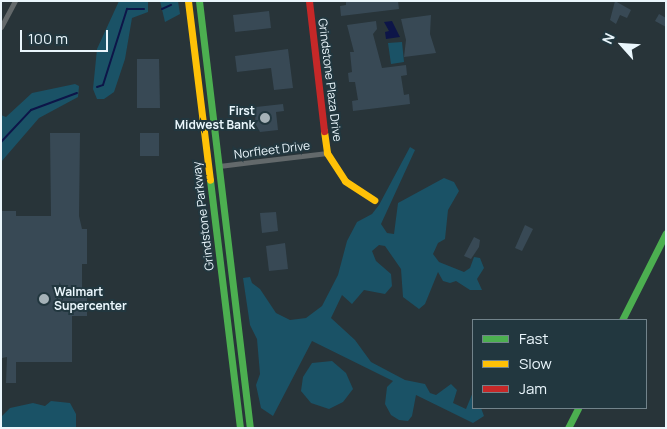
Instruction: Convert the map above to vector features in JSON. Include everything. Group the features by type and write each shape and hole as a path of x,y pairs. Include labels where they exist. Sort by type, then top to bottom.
{"main road":[{"name":"Grindstone Parkway","path":"188,1 240,428"},
{"name":"Grindstone Parkway","path":"199,1 250,428"},
{"name":"Grindstone Plaza Drive","path":"309,1 328,153 345,180 374,200"},
{"path":"623,319 666,233"},
{"path":"568,428 578,409"}],"street":[{"path":"1,27 15,1"},
{"name":"Norfleet Drive","path":"218,166 328,153"}],"shaded area":[{"path":"119,1 148,1 148,12 132,18 125,59 114,92 104,99 97,99 93,89 97,49"},
{"path":"160,1 178,1 180,14 165,22"},
{"path":"392,21 400,37 386,39 385,32 389,31 384,22"},
{"path":"402,42 404,62 391,64 388,43"},
{"path":"75,84 79,86 78,97 39,118 1,162 1,115 6,117 32,93"},
{"path":"410,147 415,150 381,224 387,233 394,234 398,203 444,178 454,182 459,191 448,210 445,239 438,243 433,254 439,262 464,272 470,268 474,257 480,258 484,268 477,279 482,290 470,290 456,281 450,283 443,281 438,272 425,304 419,309 403,297 401,269 385,246 379,245 372,251 376,261 391,274 392,286 385,294 364,290 352,304 342,295 331,318 355,340 371,362 405,380 425,384 430,393 436,395 451,384 457,390 453,403 466,409 472,394 472,409 481,409 484,416 473,423 416,395 412,416 408,421 399,420 391,415 385,404 387,387 393,381 312,341 273,416 261,408 256,385 260,374 257,339 250,325 243,278 250,277 252,283 260,289 276,313 290,320 306,318 322,306 338,275 347,241 357,222 372,214 379,205"},
{"path":"332,361 346,373 353,389 343,402 329,409 311,403 301,391 303,377 312,363"},
{"path":"51,401 70,403 76,414 76,428 1,428 1,417 10,408 33,403 45,406"}],"building":[{"path":"346,1 398,1 399,9 341,16 340,6 346,5"},
{"path":"615,1 631,10 627,18 620,15 616,24 610,20"},
{"path":"269,11 271,28 235,32 233,15"},
{"path":"659,14 666,18 666,27 655,21"},
{"path":"431,15 430,34 436,53 404,57 406,40 401,19"},
{"path":"376,21 377,29 373,34 382,68 406,65 407,75 401,76 404,95 409,94 410,104 353,111 352,101 358,100 355,82 349,82 348,73 352,72 350,52 354,52 347,25"},
{"path":"288,49 293,88 274,90 271,68 237,72 235,56"},
{"path":"137,59 159,59 160,108 137,108"},
{"name":"First Midwest Bank","path":"283,104 284,111 276,112 278,130 260,132 255,123 256,107"},
{"name":"Walmart Supercenter","path":"50,133 80,133 79,216 82,229 87,229 87,264 82,264 82,291 87,291 87,316 72,316 72,362 16,362 16,383 6,383 7,357 2,358 1,352 1,211 16,211 16,216 51,216"},
{"path":"140,133 159,133 159,156 140,156"},
{"path":"276,212 278,231 262,233 260,213"},
{"path":"525,225 533,229 522,251 515,248"},
{"path":"474,237 480,240 479,247 471,259 464,256"},
{"path":"285,243 288,269 269,271 266,246"}],"waterway":[{"path":"162,9 171,5"},
{"path":"97,87 103,85 127,9 144,9"},
{"path":"1,142 31,110 77,93"}],"traffic: fast":[{"path":"199,1 250,428"},
{"path":"210,180 240,428"},
{"path":"623,319 666,233"},
{"path":"568,428 578,409"}],"traffic: slow":[{"path":"188,1 210,180"},
{"path":"324,131 327,153 345,181 374,200"}],"traffic: jam":[{"path":"309,1 324,131"}],"place":[{"name":"First Midwest Bank","path":"265,118"},
{"name":"Walmart Supercenter","path":"44,299"}]}
